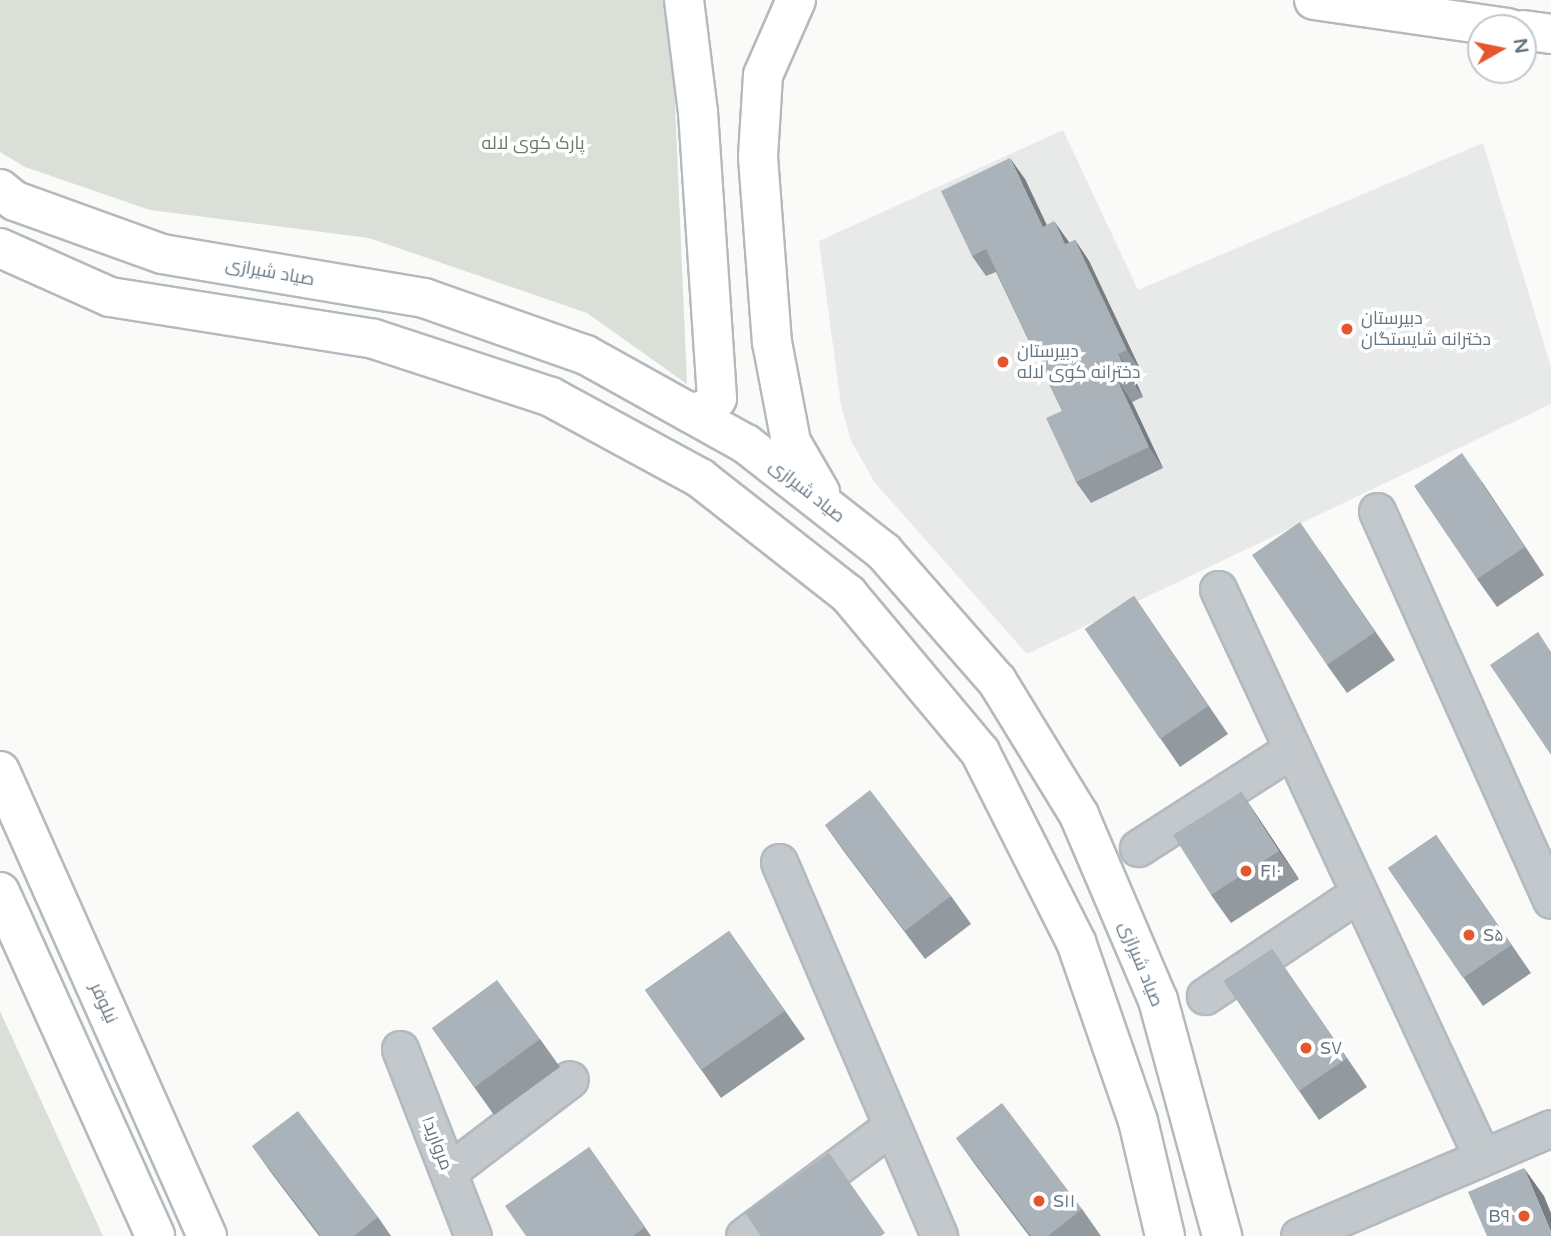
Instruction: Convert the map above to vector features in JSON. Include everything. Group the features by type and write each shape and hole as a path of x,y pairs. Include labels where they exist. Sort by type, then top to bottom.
{"street":[{"path":"684,0 698,113 717,398 709,409 690,413"},
{"path":"796,0 763,75 757,124 761,201 772,342 791,442 830,509"},
{"path":"1314,0 1467,22"},
{"path":"698,113 702,128 717,142 740,140 757,124"},
{"path":"703,192 719,178 743,175 761,201"},
{"name":"صیاد شیرازی","path":"0,189 15,201 162,254 424,298 586,355 746,444 884,552 997,681 1079,815 1158,1000 1222,1236"},
{"path":"0,248 110,297 374,340 551,397 700,478 848,594 979,752 1076,942 1138,1121 1165,1236"},
{"path":"1377,511 1551,900"},
{"path":"1218,589 1482,1157"},
{"path":"1138,848 1292,750"},
{"name":"نیلوفر","path":"0,771 207,1236"},
{"path":"779,862 939,1236"},
{"path":"0,892 155,1236"},
{"path":"1205,996 1359,893"},
{"name":"مروارید۱","path":"400,1049 448,1172 464,1232"},
{"path":"448,1172 570,1079"},
{"path":"744,1236 892,1126"},
{"path":"1299,1236 1551,1128"}],"shaded area":[{"path":"1063,130 1138,290 1483,143 1551,367 1551,404 1027,654 875,483 851,441 841,405 819,241"}],"green space":[{"name":"پارک کوی لاله","path":"0,0 663,0 671,11 687,384 587,313 369,238 150,210 25,167 0,152"},
{"path":"0,1011 103,1236 0,1236"}],"building":[{"path":"1010,158 1043,227 1054,221 1065,244 1075,240 1127,350 1118,354 1129,376 1118,381 1149,447 1076,482 1046,418 1062,411 986,249 972,256 941,191"},
{"path":"1462,453 1525,547 1477,579 1414,486"},
{"path":"1300,522 1375,632 1327,665 1252,555"},
{"path":"1134,596 1208,706 1160,739 1085,629"},
{"path":"1538,632 1551,652 1551,755 1490,665"},
{"path":"870,790 951,896 905,931 825,825"},
{"path":"1241,792 1279,851 1211,895 1173,835"},
{"name":"S۵","path":"1436,835 1511,945 1463,978 1388,868"},
{"path":"729,931 785,1011 701,1070 645,990"},
{"name":"S۷","path":"1272,949 1347,1058 1299,1091 1224,981"},
{"path":"497,980 540,1039 475,1087 432,1028"},
{"name":"S۱۱","path":"1002,1103 1082,1209 1048,1236 1031,1236 956,1138"},
{"path":"298,1111 378,1217 354,1236 321,1236 252,1146"},
{"path":"589,1147 645,1227 633,1236 526,1236 505,1206"},
{"path":"829,1153 885,1233 881,1236 761,1236 745,1213"},
{"path":"1524,1168 1551,1236 1487,1236 1468,1192"}],"place":[{"name":"دبیرستان دخترانه شایستگان","path":"1347,329"},
{"name":"دبیرستان دخترانه کوی لاله","path":"1003,362"},
{"name":"F۱۰","path":"1246,871"},
{"name":"S۵","path":"1469,935"},
{"name":"S۷","path":"1306,1048"},
{"name":"S۱۱","path":"1039,1201"},
{"name":"B۹","path":"1524,1216"}]}
